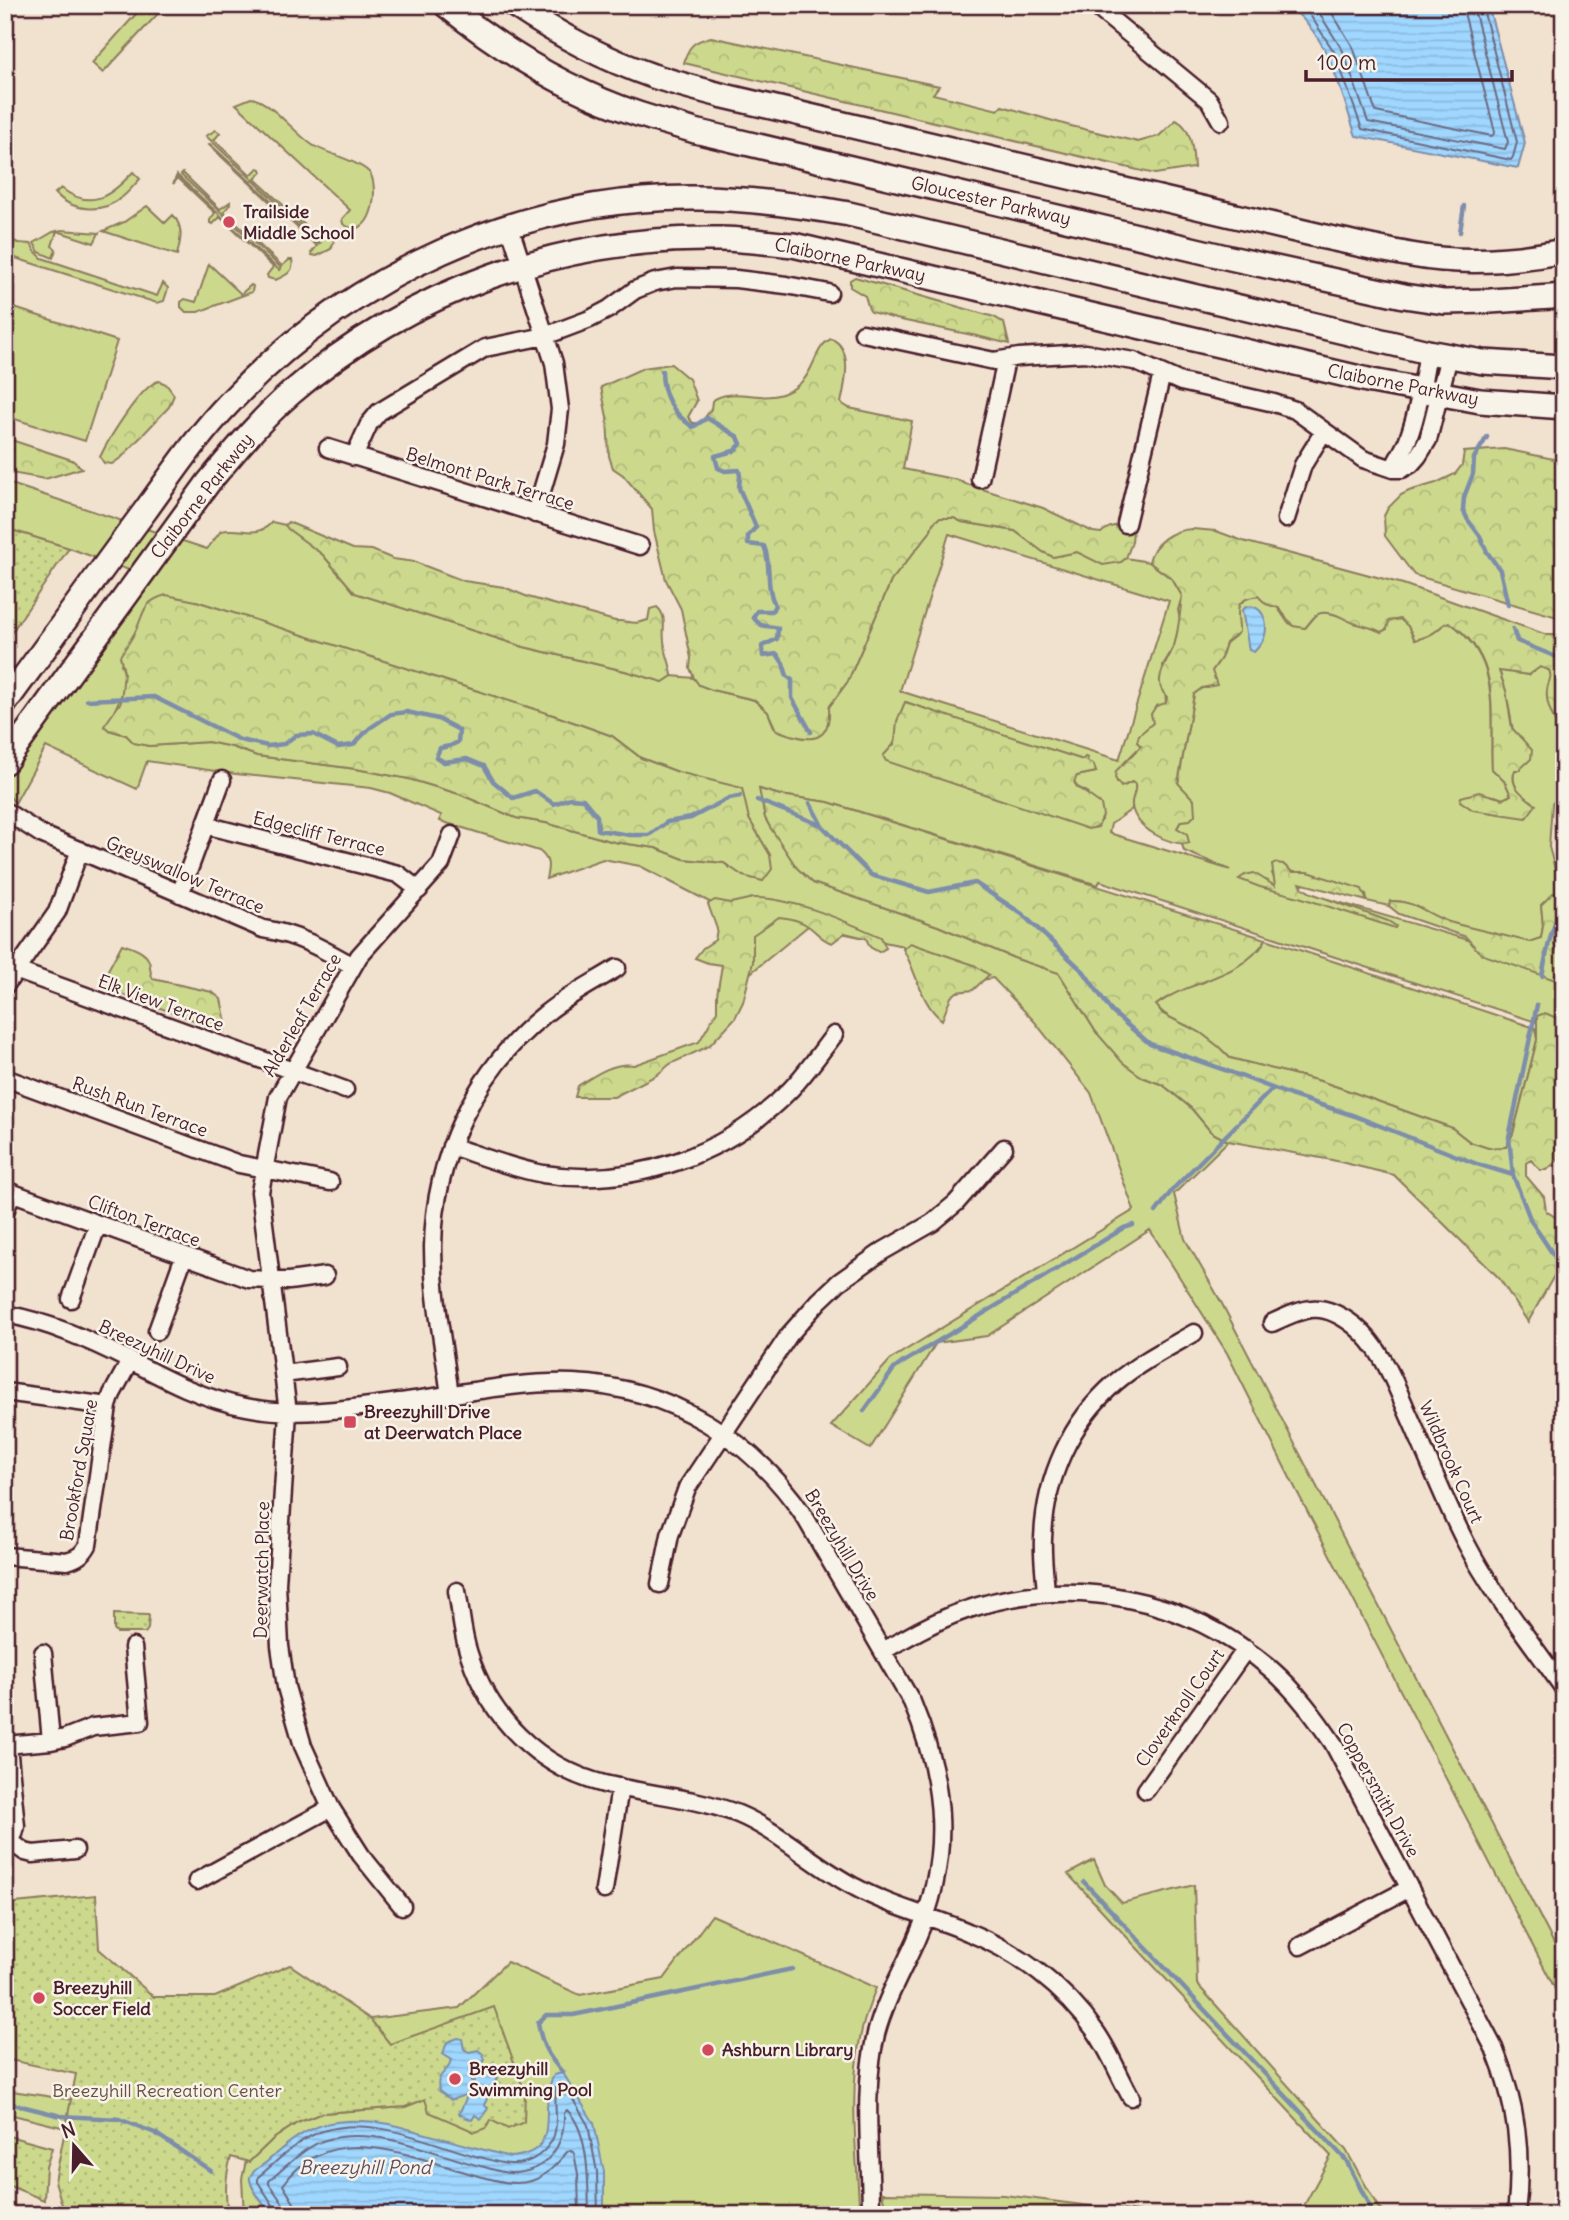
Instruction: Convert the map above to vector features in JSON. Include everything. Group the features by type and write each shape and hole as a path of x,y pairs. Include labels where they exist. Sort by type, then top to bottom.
{"main road":[{"name":"Gloucester Parkway","path":"446,5 488,37 583,92 636,114 695,131 1192,249 1404,296 1444,302 1564,295"},
{"path":"514,5 560,34 652,76 720,95 1312,234 1413,255 1448,259 1531,258 1564,251"},
{"name":"Claiborne Parkway","path":"5,703 187,454 228,404 271,361 311,328 356,297 448,248 509,225 628,201 695,198 771,201 849,214 1439,354 1483,362 1564,367"},
{"name":"Claiborne Parkway","path":"5,762 208,483 240,444 289,394 362,339 403,316 479,280 574,251 639,242 720,239 793,245 1372,381 1480,401 1564,407"}],"street":[{"path":"1094,5 1209,100 1221,121"},
{"path":"509,225 554,363 560,409 556,444 535,514"},
{"path":"354,457 369,424 379,412 485,348 545,336 590,319 635,290 655,282 677,278 736,279 829,293"},
{"path":"863,333 994,362 1019,357 1085,353 1134,361 1181,382 1295,410 1363,459 1393,469 1431,392 1439,354"},
{"path":"979,479 1006,360"},
{"path":"1126,524 1162,374"},
{"path":"1286,519 1303,465 1324,431"},
{"name":"Belmont Park Terrace","path":"328,448 640,546"},
{"path":"180,894 222,780"},
{"name":"Greyswallow Terrace","path":"5,811 41,834 263,929 285,933 353,965"},
{"name":"Edgecliff Terrace","path":"205,825 398,874 419,890"},
{"name":"Alderleaf Terrace","path":"288,1412 260,1198 263,1169 278,1097 353,965 441,864 452,835"},
{"path":"5,986 11,967 57,912 80,850"},
{"name":"Elk View Terrace","path":"11,967 345,1090"},
{"path":"450,1396 433,1247 438,1195 451,1146 479,1088 519,1038 566,999 617,968"},
{"path":"451,1146 510,1166 557,1175 598,1177 657,1168 698,1154 744,1128 791,1088 834,1035"},
{"name":"Rush Run Terrace","path":"5,1078 239,1164 330,1182"},
{"path":"660,1584 680,1503 695,1473 789,1335 819,1301 862,1265 932,1223 967,1191 1004,1148"},
{"path":"5,1212 9,1191"},
{"name":"Clifton Terrace","path":"9,1191 249,1279 289,1281 325,1276"},
{"path":"71,1299 98,1224"},
{"path":"157,1331 184,1256"},
{"name":"Wildbrook Court","path":"1272,1323 1300,1310 1319,1307 1354,1325 1369,1339 1388,1369 1466,1543 1564,1689"},
{"name":"Breezyhill Drive","path":"5,1314 63,1329 166,1380 218,1401 247,1408 288,1412 350,1409 544,1384 601,1385 634,1392 695,1415 723,1432 761,1462 795,1501 912,1702 933,1762 939,1795 941,1825 935,1885 926,1916 886,2003 871,2062 868,2108 872,2215"},
{"path":"1046,1593 1043,1541 1045,1511 1061,1452 1083,1418 1117,1381 1194,1333"},
{"name":"Brookford Square","path":"5,1556 67,1561 84,1552 88,1545 108,1406 130,1361"},
{"path":"284,1374 338,1367"},
{"path":"5,1392 108,1406"},
{"name":"Deerwatch Place","path":"288,1412 278,1584 280,1646 286,1687 312,1769 331,1808 361,1855 402,1906"},
{"path":"457,1591 468,1652 486,1694 505,1721 530,1747 561,1768 589,1779 693,1800 739,1815 780,1836 854,1887 883,1901 994,1943 1023,1961 1072,2003 1098,2035 1131,2097"},
{"name":"Coppersmith Drive","path":"883,1651 928,1626 1004,1599 1046,1593 1105,1594 1184,1614 1246,1649 1273,1671 1315,1717 1333,1743 1494,2048 1506,2077 1514,2108 1519,2171 1516,2215"},
{"path":"75,1850 33,1854 8,1844 15,1834 16,1826 7,1745 51,1741 93,1727 140,1722 133,1647"},
{"name":"Cloverknoll Court","path":"1146,1790 1246,1649"},
{"path":"43,1653 51,1741"},
{"path":"604,1890 620,1787"},
{"path":"197,1881 331,1808"},
{"path":"1300,1946 1410,1888"}],"green space":[{"path":"144,5 166,5 103,73 92,63"},
{"path":"711,37 939,86 933,94 998,110 1002,106 1138,142 1159,136 1176,120 1188,134 1194,168 1155,174 684,63 693,45"},
{"path":"251,98 274,111 314,146 354,163 371,175 373,203 366,221 360,227 353,228 343,224 342,219 350,210 236,104"},
{"path":"216,130 220,133 214,140 251,175 258,168 261,169 262,172 255,179 322,241 328,235 332,236 334,241 331,249 317,256 312,255 317,246 209,145 320,243 206,136"},
{"path":"133,172 140,179 124,196 105,206 78,207 69,204 55,193 61,188 82,199 100,198 117,188"},
{"path":"183,173 220,209 230,202 224,212 282,266 292,260 292,268 288,273 275,280 268,278 267,275 273,267 220,217 213,224 210,223 215,213 178,178 173,184 177,175 279,270 281,268 181,175"},
{"path":"147,206 165,223 173,215 179,224 181,234 177,255 103,231 124,222"},
{"path":"62,230 99,233 94,243 57,231"},
{"path":"57,231 52,246 56,249 53,258 39,252 34,243"},
{"path":"5,237 18,243 31,244 42,258 157,296 163,283 168,288 164,301 157,303 9,256 5,254"},
{"path":"209,264 241,294 251,285 252,292 198,312 186,312 181,307 181,302 185,299 196,302"},
{"path":"855,277 994,317 1004,323 1009,344 871,312 865,296 850,287 850,280"},
{"path":"5,305 117,341 85,441 5,416"},
{"path":"831,339 838,343 845,358 846,377 841,403 849,408 912,421 903,469 958,480 1043,508 1093,532 1101,533 1116,526 1133,530 1126,558 1121,562 1103,565 1077,552 1053,557 1015,531 962,522 954,518 939,518 891,581 848,681 829,707 825,730 813,738 805,738 776,730 768,712 755,700 712,690 699,685 694,678 681,609 666,580 654,531 652,509 623,475 613,468 609,456 607,417 601,387 643,368 671,364 689,379 697,401 688,417 693,423 701,423 711,409 712,401 720,397 737,394 773,396 794,389 808,374 824,344"},
{"path":"159,381 166,384 174,395 169,407 122,457 112,464 104,463 100,457 126,414 143,392"},
{"path":"5,438 72,460 82,468 45,479 5,472"},
{"path":"1504,449 1564,461 1564,619 1414,575 1385,536 1384,516 1401,495 1455,474 1462,465 1464,452"},
{"path":"5,482 207,549 221,531 260,530 272,522 285,525 323,555 355,593 524,647 663,682 672,676 694,678 699,685 712,690 754,700 768,712 774,727 829,717 829,707 848,681 891,581 939,518 954,518 962,522 1015,531 1053,557 1077,552 1121,562 1126,558 1149,562 1172,579 1182,596 1178,610 1180,620 1174,647 1163,665 1166,703 1153,723 1140,735 1137,742 1141,746 1116,772 1117,783 1124,786 1132,782 1135,784 1132,809 1111,824 1109,833 1231,870 1184,851 1182,844 1189,843 1177,828 1181,821 1194,813 1194,800 1178,784 1194,694 1202,688 1208,688 1212,671 1221,658 1226,643 1235,636 1239,628 1236,612 1246,598 1258,596 1278,608 1288,623 1305,628 1317,614 1323,612 1381,632 1388,621 1400,619 1408,626 1415,640 1431,634 1449,622 1466,637 1486,670 1490,688 1492,769 1505,782 1511,795 1503,799 1495,796 1461,797 1533,802 1520,793 1515,785 1515,770 1520,770 1506,691 1499,670 1528,675 1540,667 1549,670 1552,677 1549,701 1560,735 1564,739 1564,789 1552,804 1549,847 1564,896 1553,894 1541,905 1541,938 1529,942 1466,928 1399,901 1391,901 1389,906 1367,901 1366,894 1308,872 1292,872 1283,864 1272,873 1276,884 1564,968 1564,1031 1100,881 1098,885 828,802 780,795 760,789 765,818 770,827 813,883 938,926 1014,958 1059,973 1096,1032 1142,1077 1163,1085 1191,1108 1211,1132 1228,1141 1174,1194 1185,1239 1220,1300 1564,1963 1564,2006 1227,1353 1150,1230 987,1336 936,1343 870,1449 831,1426 891,1359 1134,1210 1091,1093 1034,1021 993,978 938,988 903,946 808,926 731,989 721,908 640,866 603,859 546,879 548,863 539,851 440,821 441,815 390,793 371,788 236,774 147,761 137,789 46,747 15,803 6,786 10,768 148,577 5,528","holes":["949,534 1169,601 1119,760 900,691","196,601 556,716 612,736 641,758 678,772 749,819 770,855 730,868 724,863 684,859 656,848 614,842 546,823 516,818 459,794 409,779 257,756 208,742 149,746 135,743 126,735 109,730 123,690 124,673 121,664 136,631","906,702 1087,761 1096,772 1076,776 1074,782 1077,787 1089,793 990,795 943,779 891,749"]},
{"path":"288,522 353,549 372,550 393,559 415,562 464,581 504,587 528,597 615,621 634,623 648,620 650,609 657,607 664,618 665,645 672,676 663,682 524,647 355,593 323,555 288,529 285,525"},
{"path":"5,528 69,548 5,642"},
{"path":"1192,529 1216,531 1243,541 1403,584 1547,635 1564,635 1564,739 1560,736 1548,702 1549,670 1540,667 1529,675 1499,671 1506,691 1512,728 1532,750 1531,759 1519,770 1515,770 1513,776 1519,790 1536,805 1526,818 1473,810 1460,801 1461,797 1479,792 1503,799 1511,795 1505,782 1492,769 1490,688 1486,670 1467,636 1449,622 1431,634 1415,640 1408,626 1400,619 1389,621 1387,629 1381,632 1326,613 1316,615 1305,628 1293,626 1279,608 1266,604 1258,596 1244,600 1238,608 1239,632 1226,643 1221,658 1212,671 1217,685 1202,688 1194,694 1178,783 1194,800 1195,815 1190,820 1181,821 1177,828 1187,834 1189,843 1163,839 1145,828 1134,813 1132,805 1135,784 1132,782 1121,787 1115,778 1116,771 1141,746 1137,742 1139,735 1153,723 1151,714 1156,706 1166,703 1167,697 1162,691 1160,678 1176,640 1182,596 1172,579 1149,562 1151,555 1164,538"},
{"path":"166,595 196,601 556,716 612,736 641,758 678,772 742,788 749,819 770,855 772,869 763,881 743,876 724,863 684,859 656,848 614,842 546,823 516,818 459,794 409,779 257,756 208,742 149,746 134,743 126,735 104,726 121,702 124,672 120,656 148,605"},
{"path":"905,702 1083,760 1088,758 1087,761 1094,765 1096,772 1077,776 1074,782 1101,804 1103,816 1098,827 1088,829 886,761 883,756 895,743 897,721"},
{"path":"759,789 828,802 1266,939 1256,952 1230,971 1184,989 1156,1005 1163,1014 1201,1033 1230,1058 1352,1092 1452,1128 1470,1142 1488,1148 1506,1147 1513,1134 1537,1040 1537,1016 1545,1013 1564,1021 1564,1049 1557,1057 1564,1092 1561,1114 1564,1118 1564,1154 1547,1170 1540,1170 1531,1160 1526,1163 1526,1176 1544,1197 1546,1211 1564,1223 1564,1258 1528,1322 1499,1278 1394,1175 1332,1160 1228,1141 1211,1132 1191,1108 1163,1085 1142,1077 1122,1062 1096,1032 1059,973 1014,958 938,926 813,883 797,868 770,827 765,818"},
{"path":"1283,864 1292,872 1308,872 1362,889 1367,901 1300,883 1311,893 1388,921 1396,926 1395,928 1239,879 1254,873 1275,886 1272,865"},
{"path":"1553,893 1564,896 1564,920 1555,934 1554,945 1564,962 1564,983 1481,954 1466,937 1399,914 1389,906 1390,901 1408,903 1462,926 1529,942 1541,938 1541,905"},
{"path":"753,898 784,901 835,917 881,937 886,948 879,952 870,947 866,938 845,933 832,943 802,922 779,917 753,935 753,962 743,1002 735,1018 709,1046 670,1064 657,1075 614,1097 575,1097 578,1086 604,1070 619,1065 634,1065 699,1042 717,1011 722,965 695,958 715,940 717,929 708,904 715,900 731,903"},
{"path":"1266,939 1535,1028 1537,1040 1513,1134 1506,1147 1488,1148 1470,1142 1452,1128 1352,1092 1230,1058 1203,1035 1170,1017 1156,1005 1178,991 1204,982 1260,949"},
{"path":"910,943 974,965 989,975 973,990 957,992 951,997 942,1020 924,996 903,949"},
{"path":"122,944 147,958 153,979 212,992 221,999 226,1022 224,1031 110,990 102,981"},
{"path":"114,1614 149,1615 148,1629 145,1633 117,1633 114,1630"},
{"path":"1094,1860 1105,1885 1122,1903 1194,1885 1197,1984 1346,2150 1378,2207 1388,2215 1299,2215 1331,2156 1068,1874"},
{"name":"Breezyhill Recreation Center","path":"96,1895 99,1949 154,1997 215,1997 290,1965 370,2019 390,2044 494,2007 525,2093 524,2122 508,2129 491,2120 486,2128 475,2132 429,2112 425,2099 405,2107 322,2113 297,2123 273,2139 249,2162 231,2157 226,2186 228,2215 65,2215 55,2181 76,2074 5,2059 5,1904"},
{"path":"712,1915 876,1988 857,2055 854,2118 859,2203 852,2215 244,2215 242,2179 246,2161 249,2162 273,2139 297,2123 322,2113 405,2107 425,2099 474,2132 390,2044 370,2019 459,2008 507,1962 580,1995 664,1979"},
{"path":"5,2090 80,2101 106,2133 61,2127 5,2113"},
{"path":"5,2135 52,2148 46,2167 44,2200 5,2184"},
{"path":"882,2193 1004,2195 1162,2215 895,2215 885,2206"}],"water":[{"path":"1286,5 1488,5 1525,143 1518,168 1356,136 1323,47 1301,17"},
{"path":"1251,606 1260,611 1266,626 1262,643 1254,652 1249,650 1242,610"},
{"name":"Breezyhill Swimming Pool","path":"462,2039 464,2049 469,2052 478,2050 485,2060 470,2071 471,2081 474,2082 482,2066 495,2072 494,2076 497,2078 484,2105 488,2108 481,2119 475,2115 472,2120 459,2114 468,2094 451,2100 439,2091 440,2077 452,2060 443,2054 447,2042"},
{"name":"Breezyhill Pond","path":"563,2073 594,2123 604,2172 604,2215 271,2215 250,2181 253,2172 298,2137 311,2129 339,2121 390,2124 510,2157 527,2154 538,2147 544,2138 549,2088 554,2075"}],"waterway":[{"path":"1460,232 1464,206"},
{"path":"662,371 667,396 680,416 693,427 707,418 738,437 741,444 734,451 715,456 718,468 725,471 739,470 739,488 756,527 748,536 748,544 764,546 768,561 770,591 775,605 772,611 757,611 753,617 762,625 778,628 777,639 762,646 763,656 777,654 783,663 787,676 792,680 792,698 811,732"},
{"path":"1487,437 1474,458 1473,474 1464,497 1463,510 1500,570 1508,605"},
{"path":"1513,629 1517,641 1564,660"},
{"path":"87,700 154,697 240,740 268,746 284,744 296,735 313,734 338,747 353,745 370,728 391,714 407,712 438,719 459,730 458,742 440,748 436,757 444,762 467,759 484,766 493,781 513,798 535,791 554,804 570,798 583,799 597,816 598,830 630,835 649,835 667,822 691,818 729,798 740,796"},
{"path":"757,800 821,825 871,875 929,892 975,883 1022,914 1084,972 1112,1012 1150,1044 1513,1175 1531,1221 1564,1271"},
{"path":"810,803 821,824"},
{"path":"1564,805 1558,837 1564,869"},
{"path":"1542,976 1552,931 1564,907"},
{"path":"1513,1175 1509,1137 1537,1005"},
{"path":"1156,1212 1173,1189 1272,1089"},
{"path":"864,1411 894,1369 902,1363 1133,1225"},
{"path":"1084,1882 1346,2160 1374,2215"},
{"path":"563,2073 541,2038 538,2023 546,2015 573,2015 792,1969"},
{"path":"5,2102 61,2116 119,2119 155,2133 211,2171"}],"place":[{"name":"Trailside Middle School","path":"229,222"},
{"name":"Breezyhill Drive at Deerwatch Place","path":"350,1422"},
{"name":"Breezyhill Soccer Field","path":"39,1998"},
{"name":"Ashburn Library","path":"708,2050"},
{"name":"Breezyhill Swimming Pool","path":"455,2079"}]}
